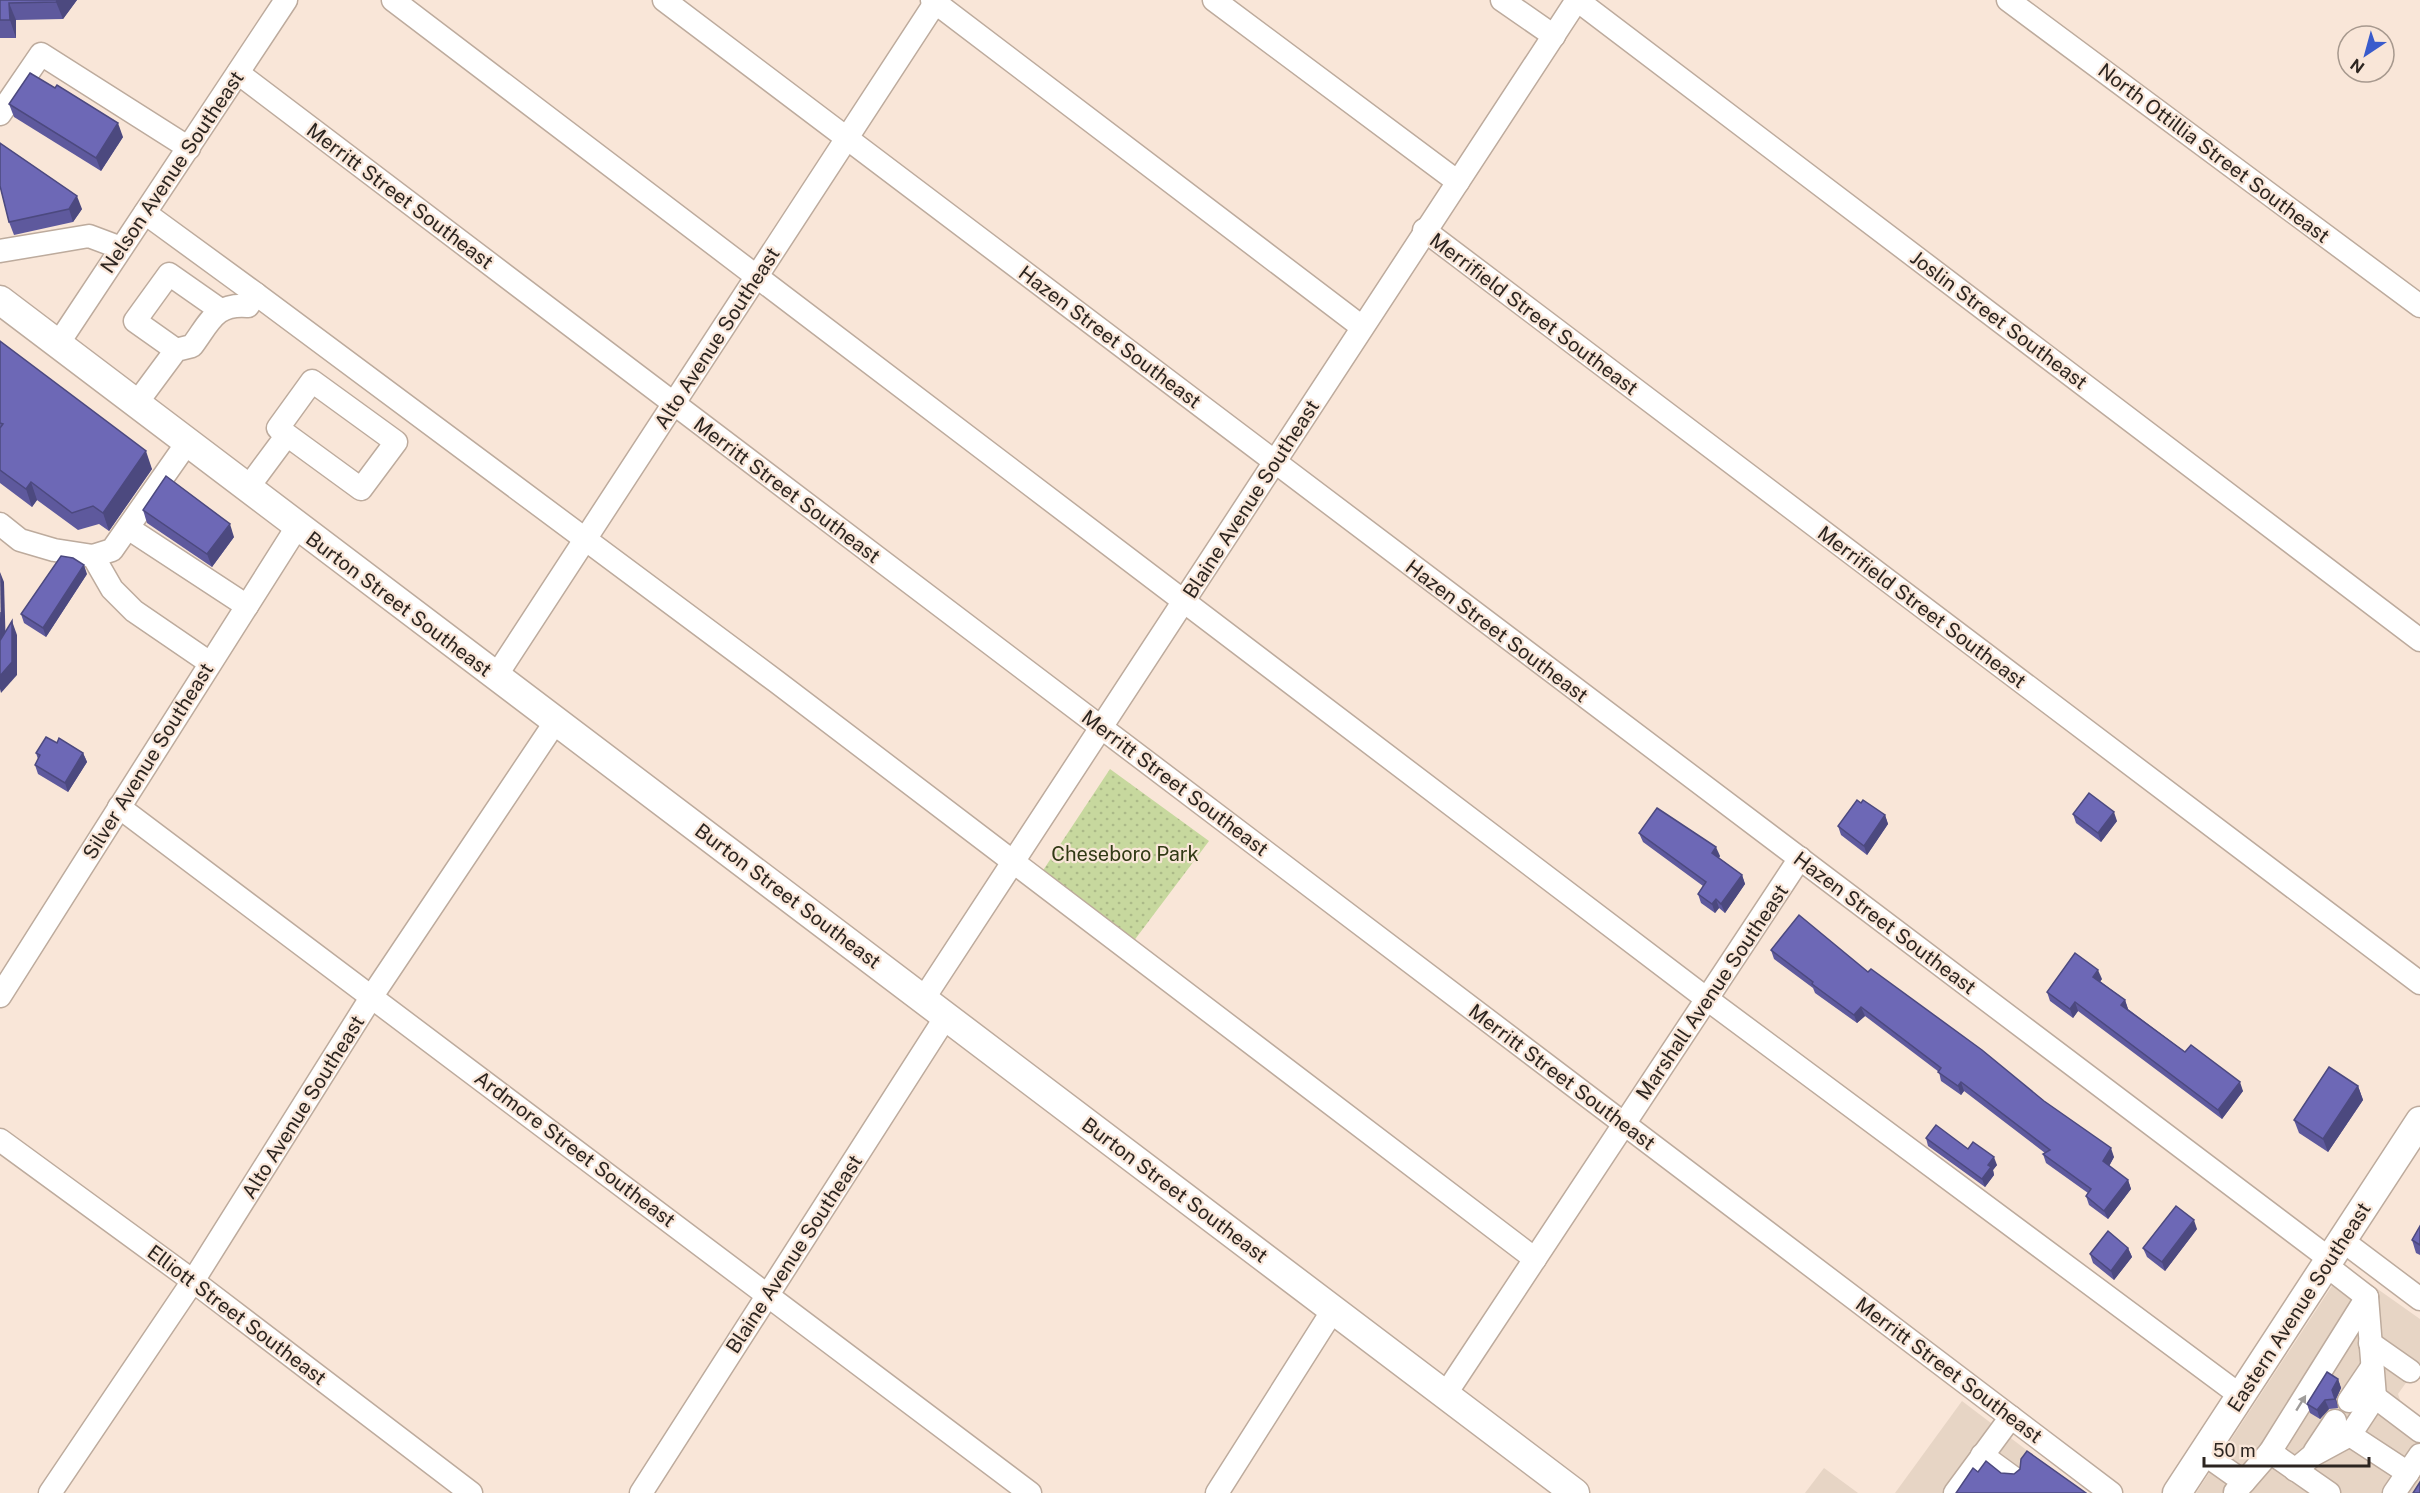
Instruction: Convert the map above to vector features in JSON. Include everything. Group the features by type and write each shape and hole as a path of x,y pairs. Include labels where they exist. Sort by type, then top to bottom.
{"main road":[{"name":"Burton Street Southeast","path":"0,300 297,527 947,1015 1575,1493"},
{"name":"Eastern Avenue Southeast","path":"2177,1493 2334,1256 2420,1121"}],"street":[{"name":"Nelson Avenue Southeast","path":"58,344 286,0"},
{"path":"393,0 1707,999 2241,1396"},
{"name":"Hazen Street Southeast","path":"664,0 1275,464 2334,1256"},
{"path":"1214,0 1458,182"},
{"path":"1502,0 1554,36"},
{"name":"Blaine Avenue Southeast","path":"924,998 1577,0"},
{"name":"Joslin Street Southeast","path":"1577,0 2420,640"},
{"name":"North Ottillia Street Southeast","path":"2008,0 2420,306"},
{"path":"935,1 1362,327"},
{"name":"Alto Avenue Southeast","path":"496,676 935,1"},
{"path":"0,114 41,54 189,148"},
{"name":"Merritt Street Southeast","path":"238,73 2111,1493"},
{"path":"145,213 777,682 1535,1259"},
{"name":"Merrifield Street Southeast","path":"1424,231 2420,983"},
{"path":"0,251 89,236 122,248"},
{"path":"176,350 135,321 169,274 219,309"},
{"path":"136,404 176,350 192,346 219,309 233,304 248,306 256,294"},
{"path":"312,381 396,442 361,489 287,435 278,428 312,381"},
{"path":"247,489 287,435"},
{"path":"0,524 20,540 54,550 93,556 112,550 187,443"},
{"name":"Silver Avenue Southeast","path":"0,996 297,527"},
{"path":"128,528 248,606"},
{"path":"93,556 112,589 134,611 210,663"},
{"name":"Alto Avenue Southeast","path":"50,1493 193,1281 372,996 556,721"},
{"name":"Ardmore Street Southeast","path":"119,807 1030,1493"},
{"name":"Marshall Avenue Southeast","path":"1445,1395 1800,858"},
{"name":"Blaine Avenue Southeast","path":"641,1493 947,1015"},
{"name":"Elliott Street Southeast","path":"0,1140 193,1281 471,1493"},
{"path":"2334,1256 2367,1297 2375,1397 2420,1431"},
{"path":"2334,1256 2420,1299"},
{"path":"2203,1453 2239,1487 2270,1452 2367,1297"},
{"path":"1217,1493 1333,1310"},
{"path":"2370,1343 2410,1371"},
{"path":"2349,1401 2372,1367"},
{"path":"2295,1470 2375,1397"},
{"path":"1955,1493 2011,1417"},
{"path":"2343,1428 2414,1464 2394,1493"},
{"path":"2270,1452 2329,1493"},
{"path":"1982,1455 2015,1479"}],"shaded area":[{"path":"2345,1266 2420,1319 2420,1363 2398,1394 2402,1406 2420,1418 2420,1493 2196,1493"},
{"path":"1962,1401 2083,1493 1895,1493"},
{"path":"1824,1468 1858,1493 1805,1493"}],"green space":[{"name":"Cheseboro Park","path":"1110,769 1209,841 1130,946 1040,875"}],"building":[{"path":"0,0 58,0 56,2 9,3 10,20 0,20"},
{"path":"30,73 55,88 57,85 118,123 96,158 9,104"},
{"path":"0,143 77,196 69,209 9,222 0,186"},
{"path":"0,341 146,451 103,513 93,506 72,513 31,482 26,489 0,470 0,428 3,424 0,423"},
{"path":"166,476 230,524 207,554 143,510"},
{"path":"61,556 73,558 84,565 43,628 21,614"},
{"path":"0,612 1,639 12,621 12,662 0,676"},
{"path":"46,737 57,743 59,738 83,753 65,783 35,765 40,755 36,753"},
{"path":"2089,793 2114,812 2098,833 2073,814"},
{"path":"1857,800 1861,803 1863,800 1885,815 1864,846 1838,826"},
{"path":"1657,808 1716,847 1712,853 1742,875 1721,904 1716,899 1712,904 1698,894 1706,882 1639,833"},
{"path":"1799,915 1868,972 1871,969 1982,1050 2044,1101 2111,1148 2103,1161 2128,1180 2104,1211 2086,1196 2091,1189 2043,1154 2050,1150 1961,1082 1958,1086 1938,1072 1941,1068 1861,1007 1854,1015 1771,950"},
{"path":"2075,953 2098,970 2093,977 2125,1000 2121,1005 2185,1052 2191,1045 2240,1082 2218,1110 2075,1002 2070,1009 2047,992"},
{"path":"2329,1067 2358,1086 2323,1139 2294,1120"},
{"path":"1936,1125 1968,1149 1973,1142 1994,1157 1988,1165 1991,1167 1982,1179 1926,1138"},
{"path":"2176,1206 2194,1220 2162,1262 2143,1248"},
{"path":"2420,1226 2420,1245 2412,1240"},
{"path":"2108,1231 2128,1248 2111,1271 2090,1254"},
{"path":"2327,1372 2338,1379 2332,1390 2335,1399 2325,1400 2317,1410 2307,1404"},
{"path":"2027,1451 2086,1493 1956,1493 1973,1468 1978,1472 1986,1461 2001,1473 2014,1474 2020,1469 2021,1459"},
{"path":"2420,1482 2420,1493 2413,1493"}]}
